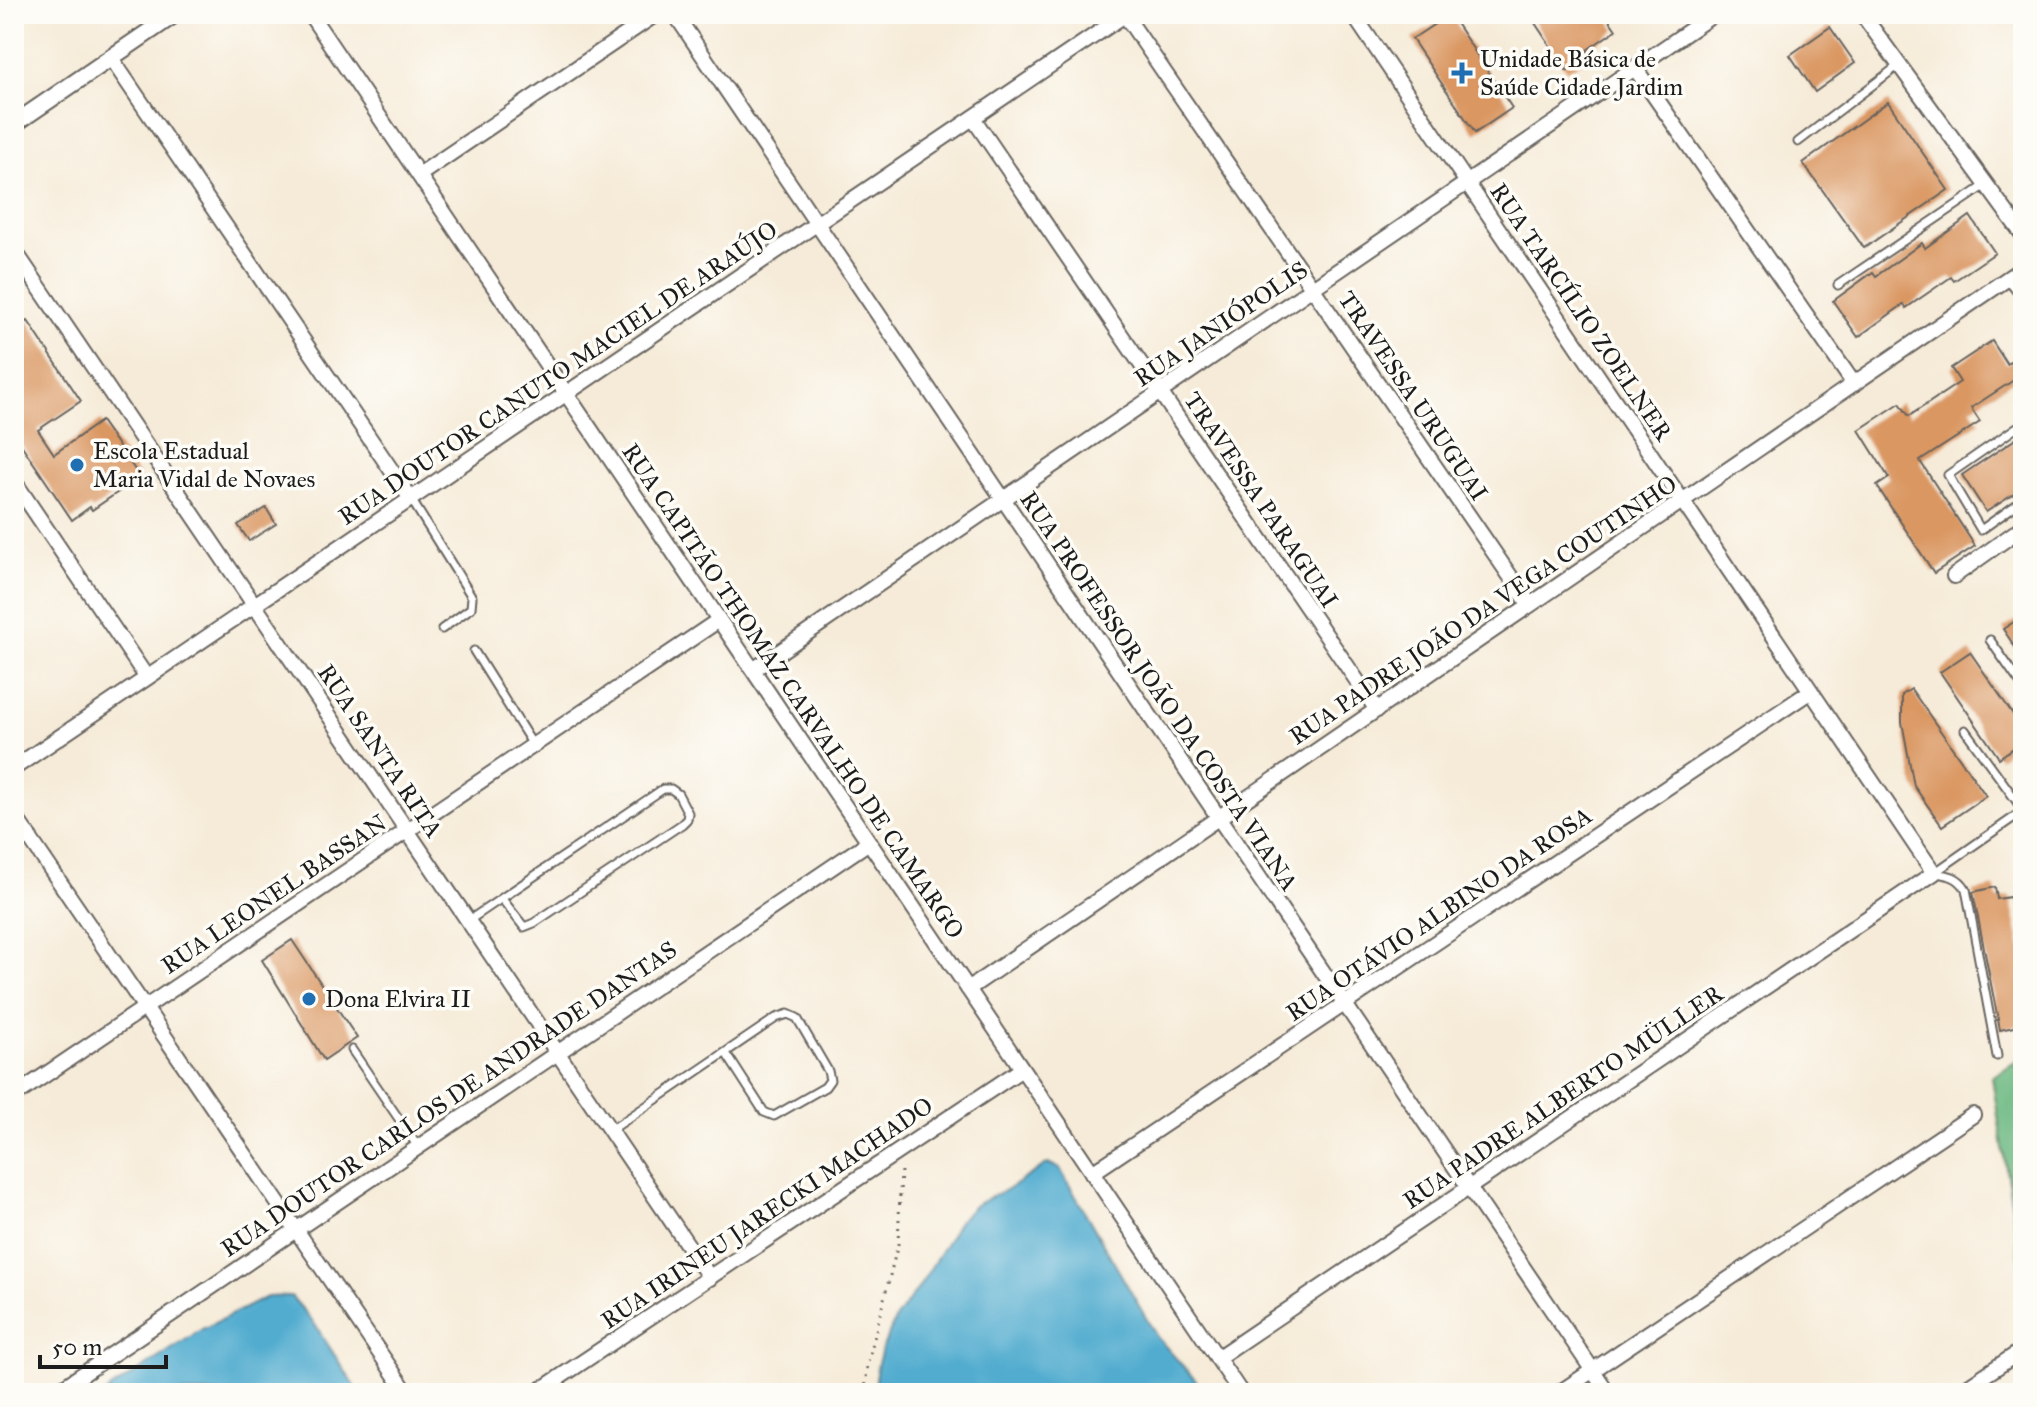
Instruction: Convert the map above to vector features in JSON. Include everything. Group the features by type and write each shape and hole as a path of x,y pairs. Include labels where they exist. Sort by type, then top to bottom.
{"street":[{"path":"14,124 175,14"},
{"name":"RUA CAPITÃO THOMAZ CARVALHO DE CAMARGO","path":"310,14 1241,1393"},
{"path":"419,175 656,14"},
{"name":"RUA PROFESSOR JOÃO DA COSTA VIANA","path":"675,14 1608,1393"},
{"name":"RUA DOUTOR CANUTO MACIEL DE ARAÚJO","path":"14,768 1126,14"},
{"name":"TRAVESSA URUGUAI","path":"1126,14 1530,605"},
{"name":"RUA TARCÍLIO ZOELNER","path":"1353,14 1934,873"},
{"name":"RUA JANIÓPOLIS","path":"753,670 1714,14"},
{"path":"1862,14 2023,235"},
{"path":"2017,14 2023,22"},
{"path":"111,58 411,499"},
{"path":"1635,68 1854,384"},
{"name":"TRAVESSA PARAGUAI","path":"973,118 1377,710"},
{"name":"RUA SANTA RITA","path":"14,250 710,1278"},
{"name":"RUA PADRE JOÃO DA VEGA COUTINHO","path":"968,989 2023,268"},
{"path":"14,481 147,678"},
{"path":"1954,576 2023,527"},
{"name":"RUA LEONEL BASSAN","path":"14,1096 719,620"},
{"name":"RUA OTÁVIO ALBINO DA ROSA","path":"1092,1173 1811,691"},
{"path":"14,815 407,1393"},
{"name":"RUA DOUTOR CARLOS DE ANDRADE DANTAS","path":"55,1393 869,842"},
{"name":"RUA PADRE ALBERTO MÜLLER","path":"1217,1358 1934,873"},
{"name":"RUA IRINEU JARECKI MACHADO","path":"536,1393 1022,1069"},
{"path":"1559,1393 1973,1115"},
{"path":"1958,1393 2018,1353"}],"lane":[{"path":"1798,142 1899,65"},
{"path":"1838,285 1986,185"},
{"path":"2007,279 2023,299"},
{"path":"2023,423 1948,475 1981,530 2023,500"},
{"path":"411,499 472,597 471,608 442,629"},
{"path":"1990,640 2023,687"},
{"path":"474,651 533,745"},
{"path":"1934,873 2023,811 1965,730"},
{"path":"468,921 663,789 671,789 678,794 688,813 682,824 534,923 524,927 502,899"},
{"path":"1934,873 1954,875 1966,889 1997,1056"},
{"path":"610,1131 776,1018 788,1014 797,1018 828,1071 830,1080 825,1087 774,1116 764,1112 726,1053"},
{"path":"352,1050 418,1147"}],"path":[{"path":"865,1393 867,1366 898,1244 902,1149"}],"green space":[{"path":"2023,1057 2023,1280 1992,1077"}],"water":[{"path":"1050,1164 1060,1169 1157,1337 1205,1393 873,1393 882,1349 896,1318 960,1220 975,1205"},
{"path":"291,1296 312,1320 359,1393 105,1393 202,1329 267,1297"}],"building":[{"name":"Unidade Básica de Saúde Cidade Jardim","path":"1450,14 1512,108 1475,133 1412,39"},
{"path":"1529,14 1605,14 1616,30 1587,50 1590,55 1567,71"},
{"path":"1830,27 1855,63 1815,92 1790,55"},
{"path":"1888,102 1948,190 1864,248 1803,163"},
{"path":"1970,216 1995,253 1954,281 1951,277 1906,308 1904,304 1858,337 1833,301 1873,272 1876,276 1922,243 1925,248"},
{"name":"Escola Estadual Maria Vidal de Novaes","path":"28,321 81,401 38,430 54,454 101,421 140,477 72,520 14,434 14,331"},
{"path":"1992,341 2007,364 2023,353 2023,374 1971,408 1980,422 1920,461 1975,546 1934,573 1877,486 1889,478 1859,430 1900,403 1909,416 1960,382 1951,368"},
{"path":"2023,434 2023,488 1986,512 1962,475"},
{"path":"266,508 276,524 249,541 238,525"},
{"path":"2023,616 2023,659 2003,629"},
{"path":"1970,652 2023,729 2023,766 2012,749 1999,758 1940,672"},
{"path":"1911,689 1986,796 1942,826 1914,786 1902,722 1902,695"},
{"path":"1995,887 1997,899 2010,897 2023,956 2023,1025 2000,1030 1973,892"},
{"name":"Dona Elvira II","path":"292,940 357,1038 324,1060 262,960"}],"place":[{"name":"Unidade Básica de Saúde Cidade Jardim","path":"1462,73"},
{"name":"Escola Estadual Maria Vidal de Novaes","path":"77,465"},
{"name":"Dona Elvira II","path":"309,999"}]}
